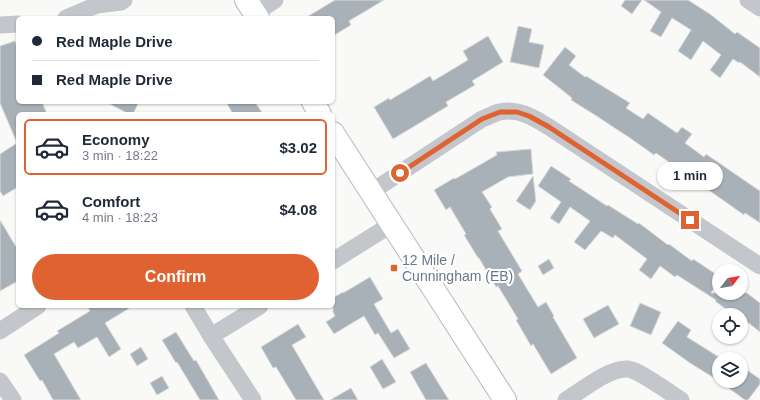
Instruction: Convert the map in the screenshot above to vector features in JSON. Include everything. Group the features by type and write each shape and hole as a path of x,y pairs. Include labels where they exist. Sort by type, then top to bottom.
{"main road":[{"path":"335,136 505,400"}],"street":[{"path":"72,16 99,6 121,2 124,0"},
{"path":"253,10 275,0"},
{"path":"748,0 760,8"},
{"path":"0,25 16,24"},
{"path":"371,192 482,119 500,112 517,112 529,116 549,127 760,266"},
{"path":"335,260 392,224"},
{"path":"0,331 35,308"},
{"path":"194,308 253,400"},
{"path":"211,336 257,308"},
{"path":"566,400 604,376 616,370 628,369 637,372 681,400"},
{"path":"0,381 13,400"}],"building":[{"path":"335,0 384,0 349,21 351,25 335,35 335,16 308,16"},
{"path":"625,0 642,0 632,14 621,6"},
{"path":"644,0 688,0 710,14 735,34 737,32 760,48 760,77 740,62 739,63 733,59 720,78 710,70 721,55 703,41 691,60 678,51 691,30 672,18 661,37 650,31 661,12"},
{"path":"518,26 532,29 529,42 544,45 539,68 510,62"},
{"path":"488,36 503,62 472,81 475,85 446,102 448,106 393,139 374,107 389,98 390,100 430,76 433,81 468,60 463,51"},
{"path":"15,41 16,44 16,104 43,104 46,112 16,112 16,141 0,103 0,46"},
{"path":"565,47 576,56 569,65 585,77 586,76 630,103 626,108 643,119 648,113 677,133 682,127 692,134 685,143 704,157 706,154 760,191 760,223 745,213 744,215 656,153 654,155 571,100 572,98 543,75"},
{"path":"110,104 138,104 134,112 125,112"},
{"path":"227,104 256,104 262,112 232,112"},
{"path":"16,144 16,188 3,196 0,191 0,154"},
{"path":"531,149 533,174 508,177 482,192 492,207 490,209 502,229 498,231 522,271 518,274 538,307 546,302 577,358 551,374 533,344 531,346 516,320 518,319 498,286 496,287 464,235 466,234 450,207 446,210 434,190 497,155 496,152"},
{"path":"551,166 571,179 569,181 607,206 608,205 638,224 639,223 692,261 693,259 712,271 712,297 677,275 675,277 660,266 651,279 639,270 647,259 615,235 613,238 601,231 585,250 574,242 590,221 570,207 559,224 550,218 561,202 538,186"},
{"path":"533,176 536,201 530,210 516,201"},
{"path":"0,220 16,247 16,282 0,291"},
{"path":"549,259 554,268 543,275 538,266"},
{"path":"370,277 383,299 374,304 391,333 398,329 410,349 394,358 378,333 375,335 364,316 334,334 326,322 335,316 333,308 335,308 335,297"},
{"path":"748,294 760,303 760,332 748,323 748,308 724,308 715,301 748,300"},
{"path":"640,303 661,312 651,335 630,326"},
{"path":"608,305 619,324 594,338 583,319"},
{"path":"88,308 130,308 105,323 121,349 109,357 97,337 78,348 74,342 54,354 81,400 53,400 42,380 40,381 24,355 59,333 57,331 90,311"},
{"path":"678,321 691,330 687,337 712,353 712,377 690,363 662,343"},
{"path":"298,324 306,337 292,345 324,400 296,400 276,367 273,368 261,347"},
{"path":"176,332 194,361 196,360 219,400 200,400 177,362 176,363 162,340"},
{"path":"141,347 148,359 137,366 130,354"},
{"path":"382,359 396,382 383,389 370,367"},
{"path":"426,363 449,400 426,400 410,372"},
{"path":"748,371 760,379 760,384 748,400 745,400 729,388 748,388"},
{"path":"162,376 169,388 157,395 150,383"},
{"path":"351,388 358,400 330,400"}],"place":[{"name":"12 Mile / Cunningham (EB)","path":"394,268"}],"route":[{"path":"400,173 482,119 500,112 517,112 529,116 549,127 690,220"}]}
